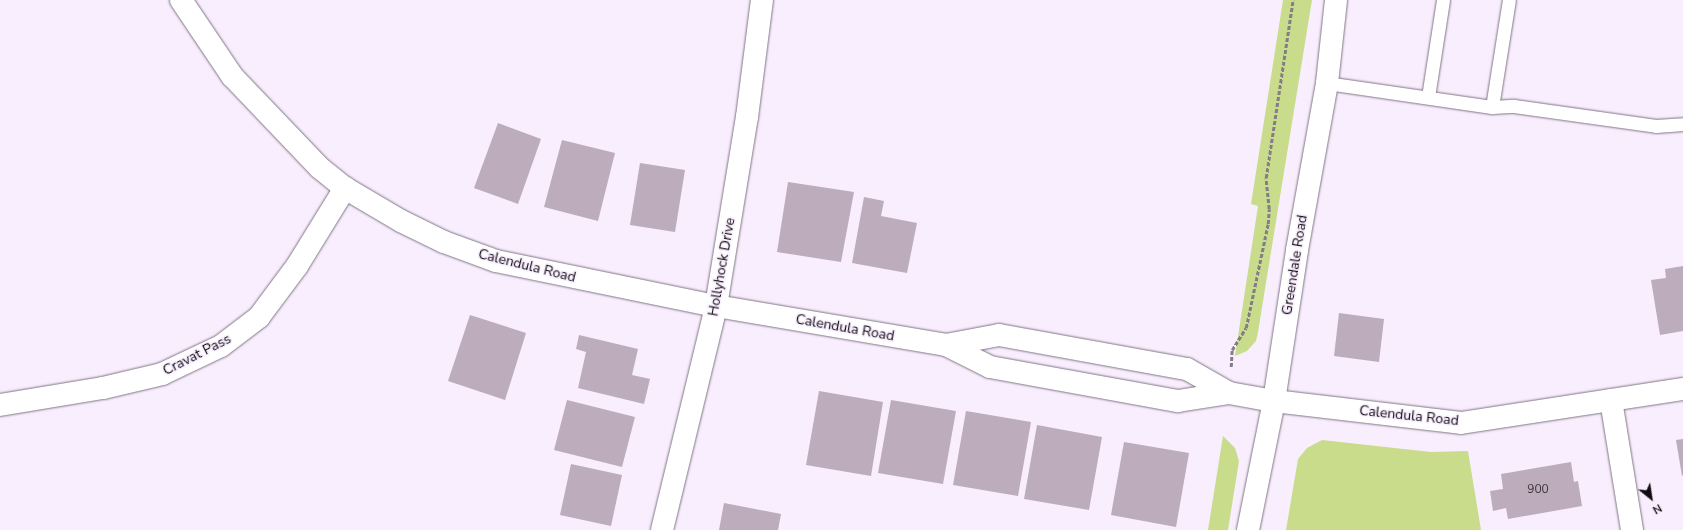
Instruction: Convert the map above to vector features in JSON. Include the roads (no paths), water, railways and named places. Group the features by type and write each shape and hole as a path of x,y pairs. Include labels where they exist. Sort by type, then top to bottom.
{"street":[{"name":"Calendula Road","path":"181,0 232,76 320,168 345,188 408,225 444,242 496,261 716,306 946,345 990,367 1178,401 1229,393 1274,401 1461,423 1683,389"},
{"name":"Hollyhock Drive","path":"662,530 716,306 747,117 762,0"},
{"name":"Greendale Road","path":"1248,530 1274,401 1297,250 1327,83 1336,0"},
{"name":"Cravat Pass","path":"0,405 103,388 162,374 221,346 259,318 297,266 345,188"},
{"name":"Calendula Road","path":"946,345 999,335 1187,369 1229,393"},
{"path":"1611,400 1632,530"}],"lane":[{"path":"1428,97 1443,0"},
{"path":"1492,107 1509,0"},
{"path":"1327,83 1492,107 1514,106 1656,126 1683,124"}]}
